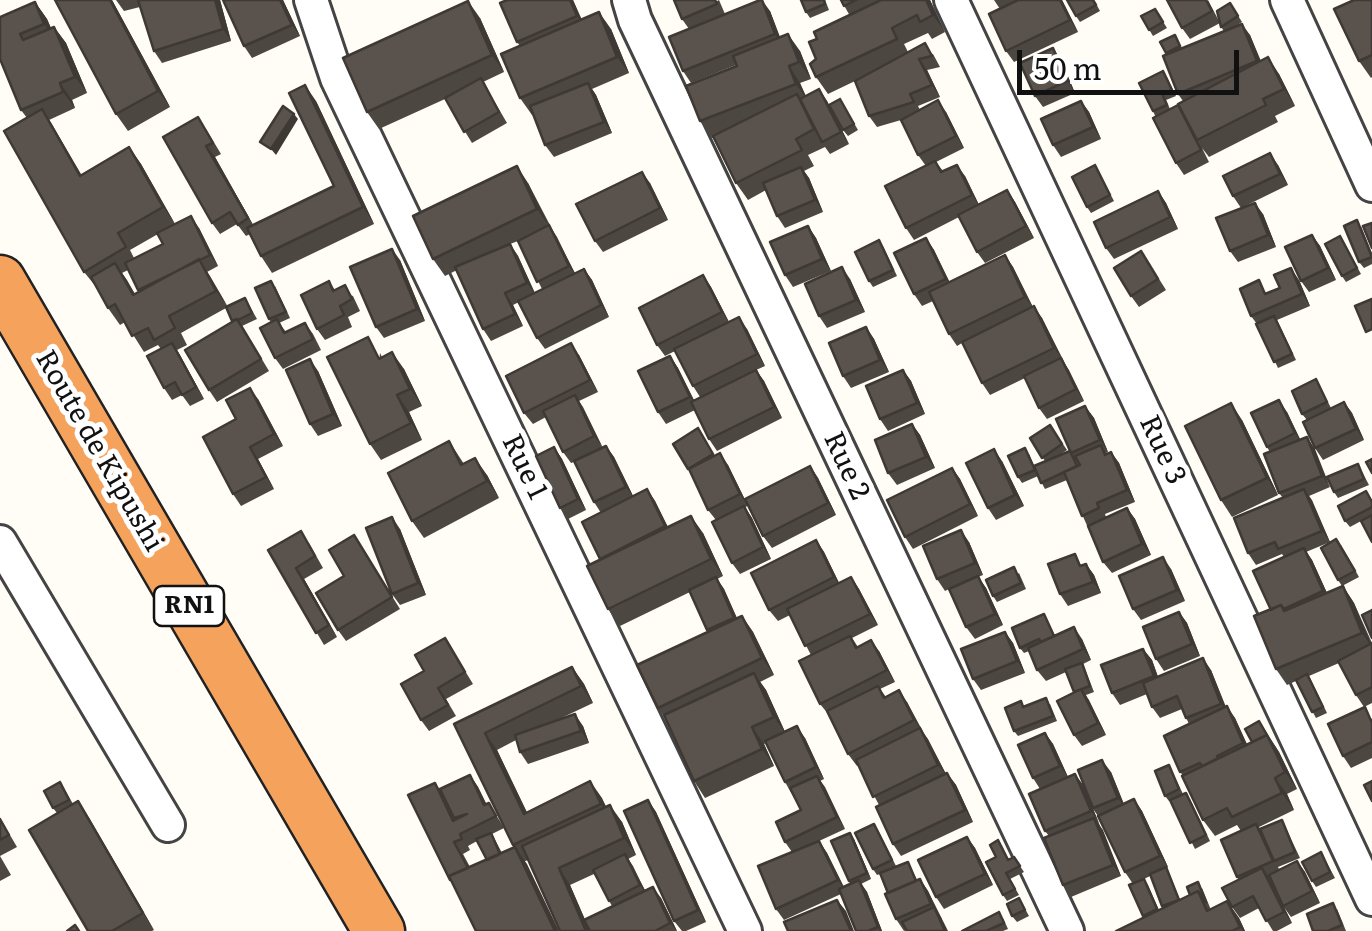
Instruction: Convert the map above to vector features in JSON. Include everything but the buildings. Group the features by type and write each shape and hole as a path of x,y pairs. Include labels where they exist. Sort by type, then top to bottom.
{"highway":[{"name":"Route de Kipushi","path":"0,281 379,931"}],"street":[{"name":"Rue 1","path":"312,0 338,78 745,931"},
{"name":"Rue 2","path":"629,0 1066,931"},
{"name":"Rue 3","path":"951,0 1372,899"},
{"path":"1286,0 1372,185"},
{"path":"4,558 168,825"}]}
